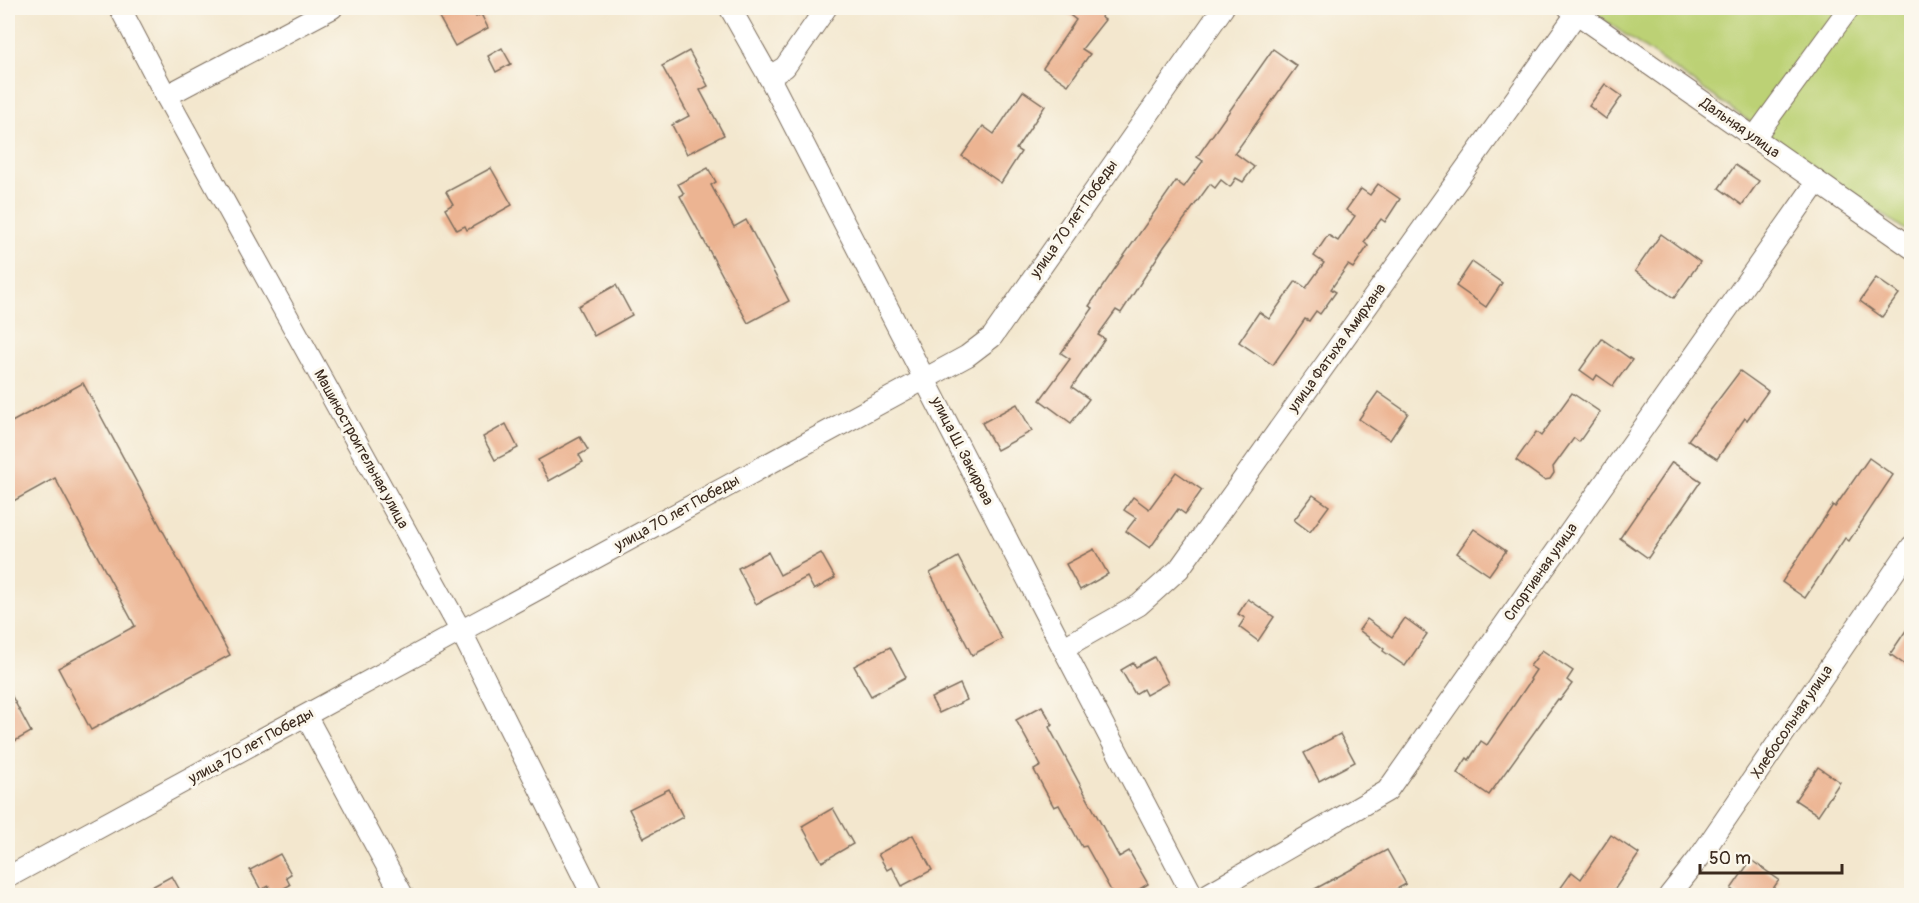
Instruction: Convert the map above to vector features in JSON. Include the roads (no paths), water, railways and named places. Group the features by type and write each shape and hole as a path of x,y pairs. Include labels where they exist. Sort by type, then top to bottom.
{"street":[{"name":"Машиностроительная улица","path":"120,8 166,96 461,631 593,896"},
{"path":"166,96 332,8"},
{"name":"улица Ш. Закирова","path":"730,8 769,77 1192,896"},
{"path":"769,77 785,67 826,8"},
{"name":"улица 70 лет Победы","path":"8,877 966,356 992,337 1223,8"},
{"path":"1754,138 1849,8"},
{"name":"Дальняя улица","path":"1573,10 1911,248"},
{"name":"улица Фатыха Амирхана","path":"1063,648 1139,605 1179,569 1573,10"},
{"name":"Спортивная улица","path":"1205,896 1387,791 1817,182"},
{"name":"Хлебосольная улица","path":"1669,896 1699,858 1911,546"},
{"path":"306,716 403,896"}]}
